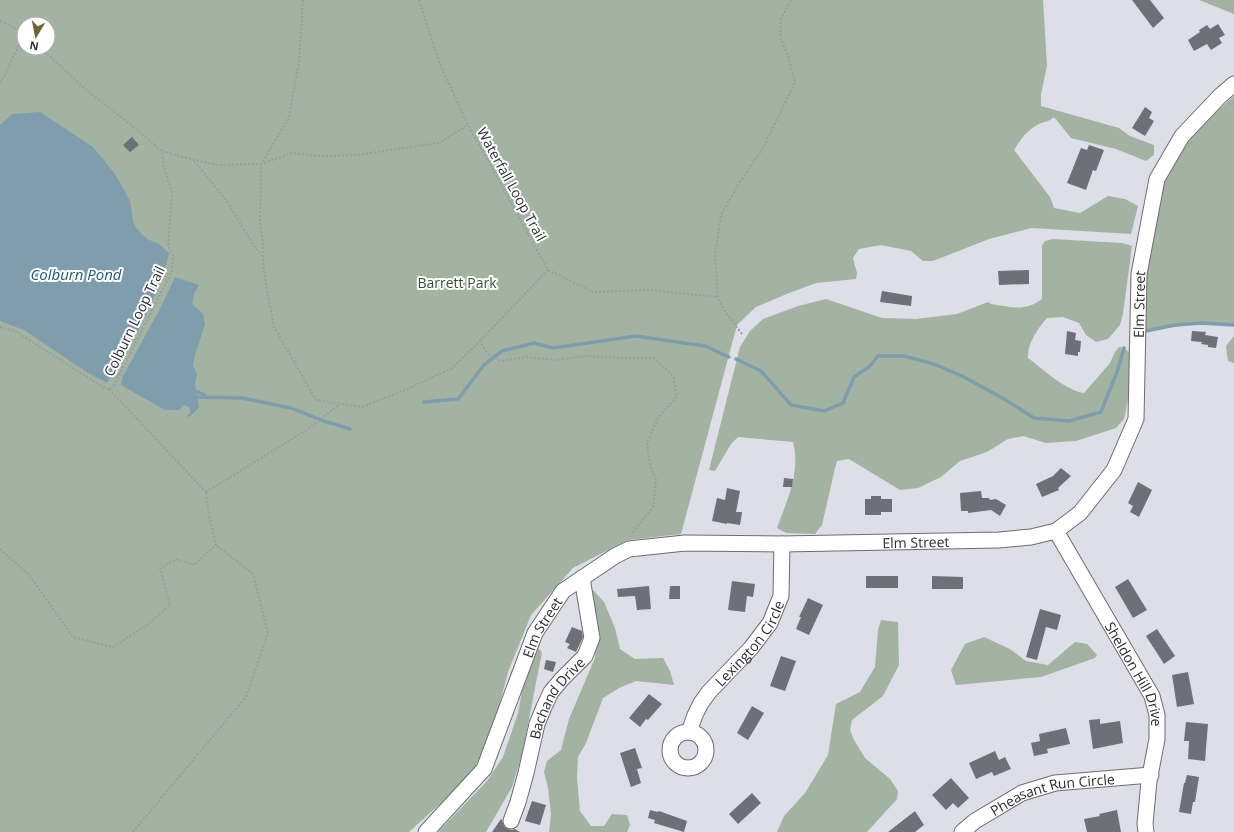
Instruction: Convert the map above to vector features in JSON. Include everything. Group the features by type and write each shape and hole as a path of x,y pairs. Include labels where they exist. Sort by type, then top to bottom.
{"street":[{"name":"Elm Street","path":"426,832 484,769 535,633 563,590 615,556 629,549 685,543 782,544 999,540 1031,537 1056,531 1080,513 1114,470 1136,419 1139,274 1157,179 1182,136 1220,96 1234,84"},
{"name":"Sheldon Hill Drive","path":"1056,531 1152,696 1157,715 1157,739 1145,824 1146,832"},
{"name":"Lexington Circle","path":"690,732 695,715 705,697 751,648 770,623 781,596 782,544"},
{"name":"Bachand Drive","path":"512,821 526,773 537,724 544,707 551,692 585,656 592,638 582,578"},
{"name":"Pheasant Run Circle","path":"962,832 975,821 1022,793 1055,783 1151,775"}],"path":[{"path":"303,0 299,61 289,118 261,164 260,225 266,284 274,326 316,400 362,407 405,390 452,368 548,270 593,292 650,290 718,297"},
{"path":"419,0 439,62 468,125"},
{"path":"742,334 724,310 718,297 716,256 722,215 738,185 762,148 795,82 788,56 780,37 781,19 790,0"},
{"path":"0,21 16,29"},
{"path":"0,83 16,51"},
{"path":"50,56 84,88 162,151"},
{"name":"Waterfall Loop Trail","path":"162,151 193,160 218,165 261,164 292,153 322,156 356,155 439,143 468,125 548,270"},
{"name":"Colburn Loop Trail","path":"0,327 15,331 103,387 109,389 113,387 172,271 173,255 168,246 172,192 164,168 162,151"},
{"path":"193,160 227,201 254,246 263,256"},
{"path":"480,341 488,354 501,361 526,357 555,360 586,356 654,358 673,376 677,396 658,418 647,444 650,465 656,480 653,508 634,530 629,549"},
{"path":"109,389 206,492 209,515 216,545 253,574 268,633 246,697 133,832"},
{"path":"206,492 305,431 341,404"},
{"path":"0,549 29,575 73,637 113,647 147,625 170,605 160,568 176,559 194,565 216,545"}],"green space":[{"name":"Barrett Park","path":"0,0 1043,0 1047,66 1041,94 1041,106 1119,128 1130,136 1154,145 1154,155 1146,161 1116,149 1071,138 1054,117 1027,132 1014,150 1050,197 1054,208 1080,213 1108,196 1125,199 1138,206 1131,234 1032,228 989,239 933,261 923,261 911,251 881,245 859,249 853,258 857,273 856,279 816,283 756,307 737,325 681,534 628,540 573,568 531,615 508,672 494,726 471,776 409,832 0,832"},
{"path":"1199,0 1234,0 1234,14"},
{"path":"1234,96 1234,325 1201,323 1146,331 1142,315 1143,286 1160,187 1189,136"},
{"path":"1053,239 1122,243 1132,246 1123,314 1120,325 1108,339 1096,342 1086,335 1079,323 1063,317 1047,318 1034,336 1028,353 1028,358 1062,384 1084,393 1110,363 1119,347 1124,348 1129,352 1130,390 1124,419 1116,428 1076,441 1046,443 1023,436 1008,439 987,452 960,461 941,477 918,488 900,490 849,459 837,461 822,525 815,534 786,533 777,528 792,486 795,464 793,442 738,437 731,444 715,471 709,470 740,347 750,331 763,319 798,306 826,299 882,318 916,319 957,314 988,302 991,304 1018,308 1030,306 1042,299 1042,246 1045,241"},
{"path":"1234,336 1234,363 1228,361 1226,346"},
{"path":"593,590 604,602 615,628 620,649 635,659 663,658 670,671 674,685 636,681 619,688 603,698 586,743 578,757 577,778 580,811 591,826 604,826 612,814 627,815 630,825 627,832 549,832 551,814 548,788 544,772 547,761 561,750 569,719 595,658 596,632 589,598"},
{"path":"881,620 898,622 899,665 883,696 852,720 850,730 865,758 890,779 898,791 897,799 867,832 777,832 784,816 805,793 828,755 836,704 860,692 875,667 878,630"},
{"path":"984,637 1010,649 1026,661 1048,665 1075,642 1087,644 1097,655 1095,658 1041,677 956,685 951,670 965,644"},
{"path":"537,647 542,652 522,755 512,787 486,832 438,832 487,781 503,757 518,713 525,675"}],"water":[{"name":"Colburn Pond","path":"40,112 93,147 115,174 130,201 133,221 136,228 147,239 159,244 169,253 162,278 144,319 127,352 107,383 88,373 24,330 0,321 0,125 12,114"},
{"path":"175,277 199,285 194,294 192,304 203,314 205,324 193,366 197,374 195,384 199,408 189,417 187,416 190,413 190,408 184,405 179,410 165,410 121,385 122,378 161,307"}],"building":[{"path":"1132,0 1150,0 1164,18 1153,28"},
{"path":"1218,24 1225,35 1219,38 1222,43 1211,50 1207,44 1194,51 1188,40 1207,25 1210,29"},
{"path":"1145,107 1152,112 1149,118 1154,121 1145,136 1132,128"},
{"path":"132,137 139,145 130,152 123,145"},
{"path":"1089,145 1104,150 1096,171 1093,170 1086,190 1067,183 1081,148 1087,150"},
{"path":"1029,270 1029,284 999,285 998,271"},
{"path":"882,291 912,296 911,306 880,302"},
{"path":"1067,331 1076,333 1075,340 1081,341 1078,356 1065,354"},
{"path":"1192,331 1206,332 1205,335 1218,337 1216,348 1201,344 1202,342 1191,341"},
{"path":"1061,468 1071,476 1058,488 1059,490 1042,497 1036,484 1053,476"},
{"path":"784,478 793,479 792,487 783,487"},
{"path":"1138,482 1152,490 1139,517 1130,512 1133,506 1128,503"},
{"path":"727,488 740,491 736,512 742,512 740,525 712,521 717,498 725,500"},
{"path":"981,491 982,498 989,498 990,500 996,499 1006,505 1000,516 991,510 968,513 968,511 961,511 960,493"},
{"path":"871,496 881,496 881,499 892,499 892,512 881,512 881,515 865,515 865,499 871,499"},
{"path":"866,576 898,576 898,588 866,588"},
{"path":"932,576 963,577 963,589 932,589"},
{"path":"1128,579 1147,610 1133,618 1115,587"},
{"path":"732,581 755,584 753,597 747,596 745,612 728,610"},
{"path":"649,586 651,609 637,610 635,596 618,597 617,589"},
{"path":"670,586 680,586 680,599 669,599"},
{"path":"808,598 823,605 809,635 796,629 801,617 799,617"},
{"path":"1040,609 1061,615 1057,630 1046,627 1037,660 1026,657"},
{"path":"572,627 582,631 583,637 576,652 567,648 570,644 565,642"},
{"path":"1157,629 1175,656 1164,664 1146,636"},
{"path":"781,656 796,661 785,691 770,686"},
{"path":"546,660 556,662 553,672 544,669"},
{"path":"1188,672 1194,704 1177,707 1172,675"},
{"path":"649,694 662,704 640,727 629,718"},
{"path":"752,706 764,713 748,740 737,733"},
{"path":"1100,719 1100,724 1120,721 1123,743 1093,749 1089,720"},
{"path":"1186,722 1208,724 1205,761 1188,759 1189,741 1184,741"},
{"path":"1066,728 1070,744 1047,749 1048,753 1034,756 1031,743 1040,741 1039,734"},
{"path":"635,748 642,768 637,769 641,783 631,787 620,753"},
{"path":"995,751 999,760 1005,757 1011,769 994,776 992,772 976,779 969,763"},
{"path":"1187,775 1199,777 1195,802 1193,802 1191,814 1179,812 1184,783"},
{"path":"951,778 969,798 958,808 953,803 946,810 932,795"},
{"path":"752,793 761,803 738,824 729,814"},
{"path":"532,801 546,805 540,825 525,821"},
{"path":"650,810 659,811 687,821 684,832 654,823 655,820 648,818"},
{"path":"1117,810 1121,832 1087,832 1084,819 1100,816 1099,814"},
{"path":"915,811 924,825 915,832 888,832"},
{"path":"501,819 504,826 508,829 515,829 520,832 492,832"}],"waterway":[{"path":"1146,331 1175,325 1201,323 1234,325"},
{"path":"424,402 458,399 484,365 502,351 534,343 553,348 636,336 705,346 729,357"},
{"path":"736,359 761,371 791,405 824,411 843,403 854,377 870,366 878,356 904,356 934,364 964,377 1006,400 1034,418 1069,421 1101,412 1117,372 1124,348"},
{"path":"193,390 205,395"},
{"path":"196,397 242,398 291,408 321,420 350,429"}]}
